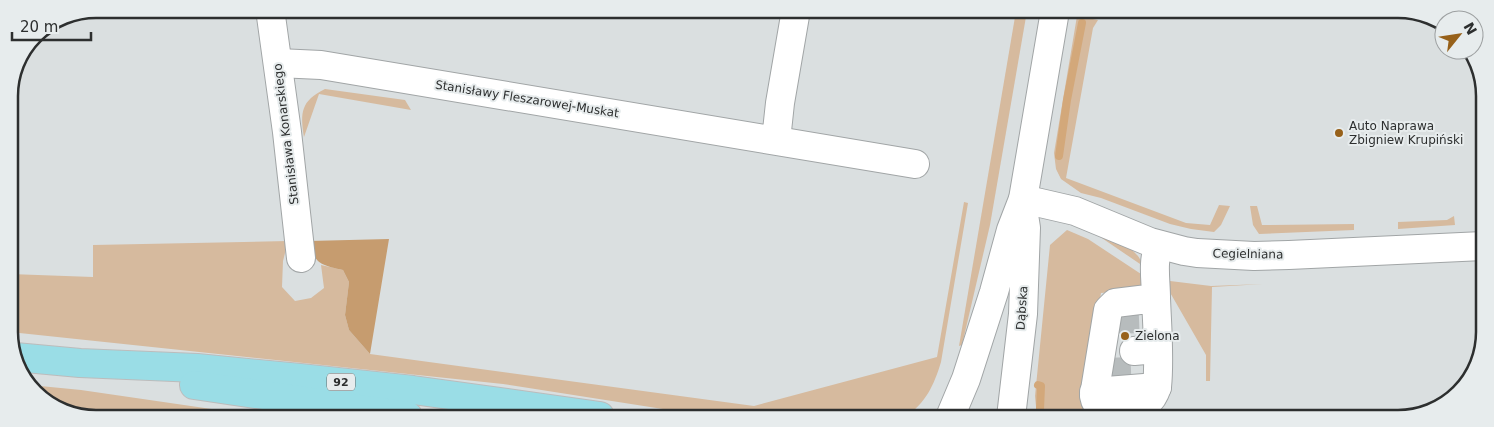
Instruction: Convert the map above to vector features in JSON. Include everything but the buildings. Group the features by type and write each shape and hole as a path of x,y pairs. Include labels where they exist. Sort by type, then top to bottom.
{"main road":[{"name":"92","path":"23,358 80,364 197,368 291,377 422,391 555,410"},
{"name":"92","path":"80,364 194,385 365,410"}],"street":[{"name":"Stanisława Konarskiego","path":"271,17 301,258"},
{"path":"776,140 780,103 795,17"},
{"name":"Dąbska","path":"953,409 966,379 994,292 1011,230 1023,199 1054,17"},
{"name":"Stanisławy Fleszarowej-Muskat","path":"278,63 321,65 915,164"},
{"name":"Dąbska","path":"1012,409 1023,314 1026,228 1023,199"},
{"name":"Cegielniana","path":"1023,199 1074,211 1160,245 1197,253 1254,256 1406,251 1476,246"},
{"path":"1135,315 1125,367 1135,315 1160,245"},
{"name":"Dąbska","path":"971,409 994,292"}],"shaded area":[{"path":"1015,17 1026,17 990,225 962,345 959,346"},
{"path":"1077,17 1098,20 1093,28 1066,178 1186,223 1210,225 1219,205 1230,206 1221,225 1214,232 1170,224 1101,198 1081,193 1061,179 1056,169 1054,153"},
{"path":"325,89 405,100 411,110 319,94 304,137 302,121 304,108 311,98"},
{"path":"964,202 968,203 941,362 928,393 915,409 666,410 503,384 17,333 17,274 93,277 93,245 288,241 283,261 282,287 295,301 311,298 324,288 321,265 343,270 349,282 345,315 349,330 370,354 754,406 937,357"},
{"path":"1250,206 1257,206 1262,225 1354,224 1354,230 1259,234 1253,225"},
{"path":"1454,216 1455,225 1398,229 1398,222 1447,220"},
{"path":"1067,230 1088,239 1144,276 1144,289 1101,293 1083,402 1088,409 1036,409 1035,396 1050,245"},
{"path":"1093,232 1129,248 1140,259 1143,266"},
{"path":"389,239 370,354 349,330 345,315 349,282 343,270 324,265 316,259 309,241"},
{"path":"1170,281 1211,286 1263,284 1212,287 1210,381 1206,381 1206,355 1168,289"},
{"path":"40,386 218,410 86,409 66,404"}],"waterway":[{"path":"1059,156 1067,100 1082,23"},
{"path":"1038,385 1041,386 1040,409"}],"tunnel":[{"path":"1115,320 1139,319"},
{"path":"1107,372 1131,371"}],"place":[{"name":"Auto Naprawa Zbigniew Krupiński","path":"1339,133"},
{"name":"Zielona","path":"1125,336"}]}
